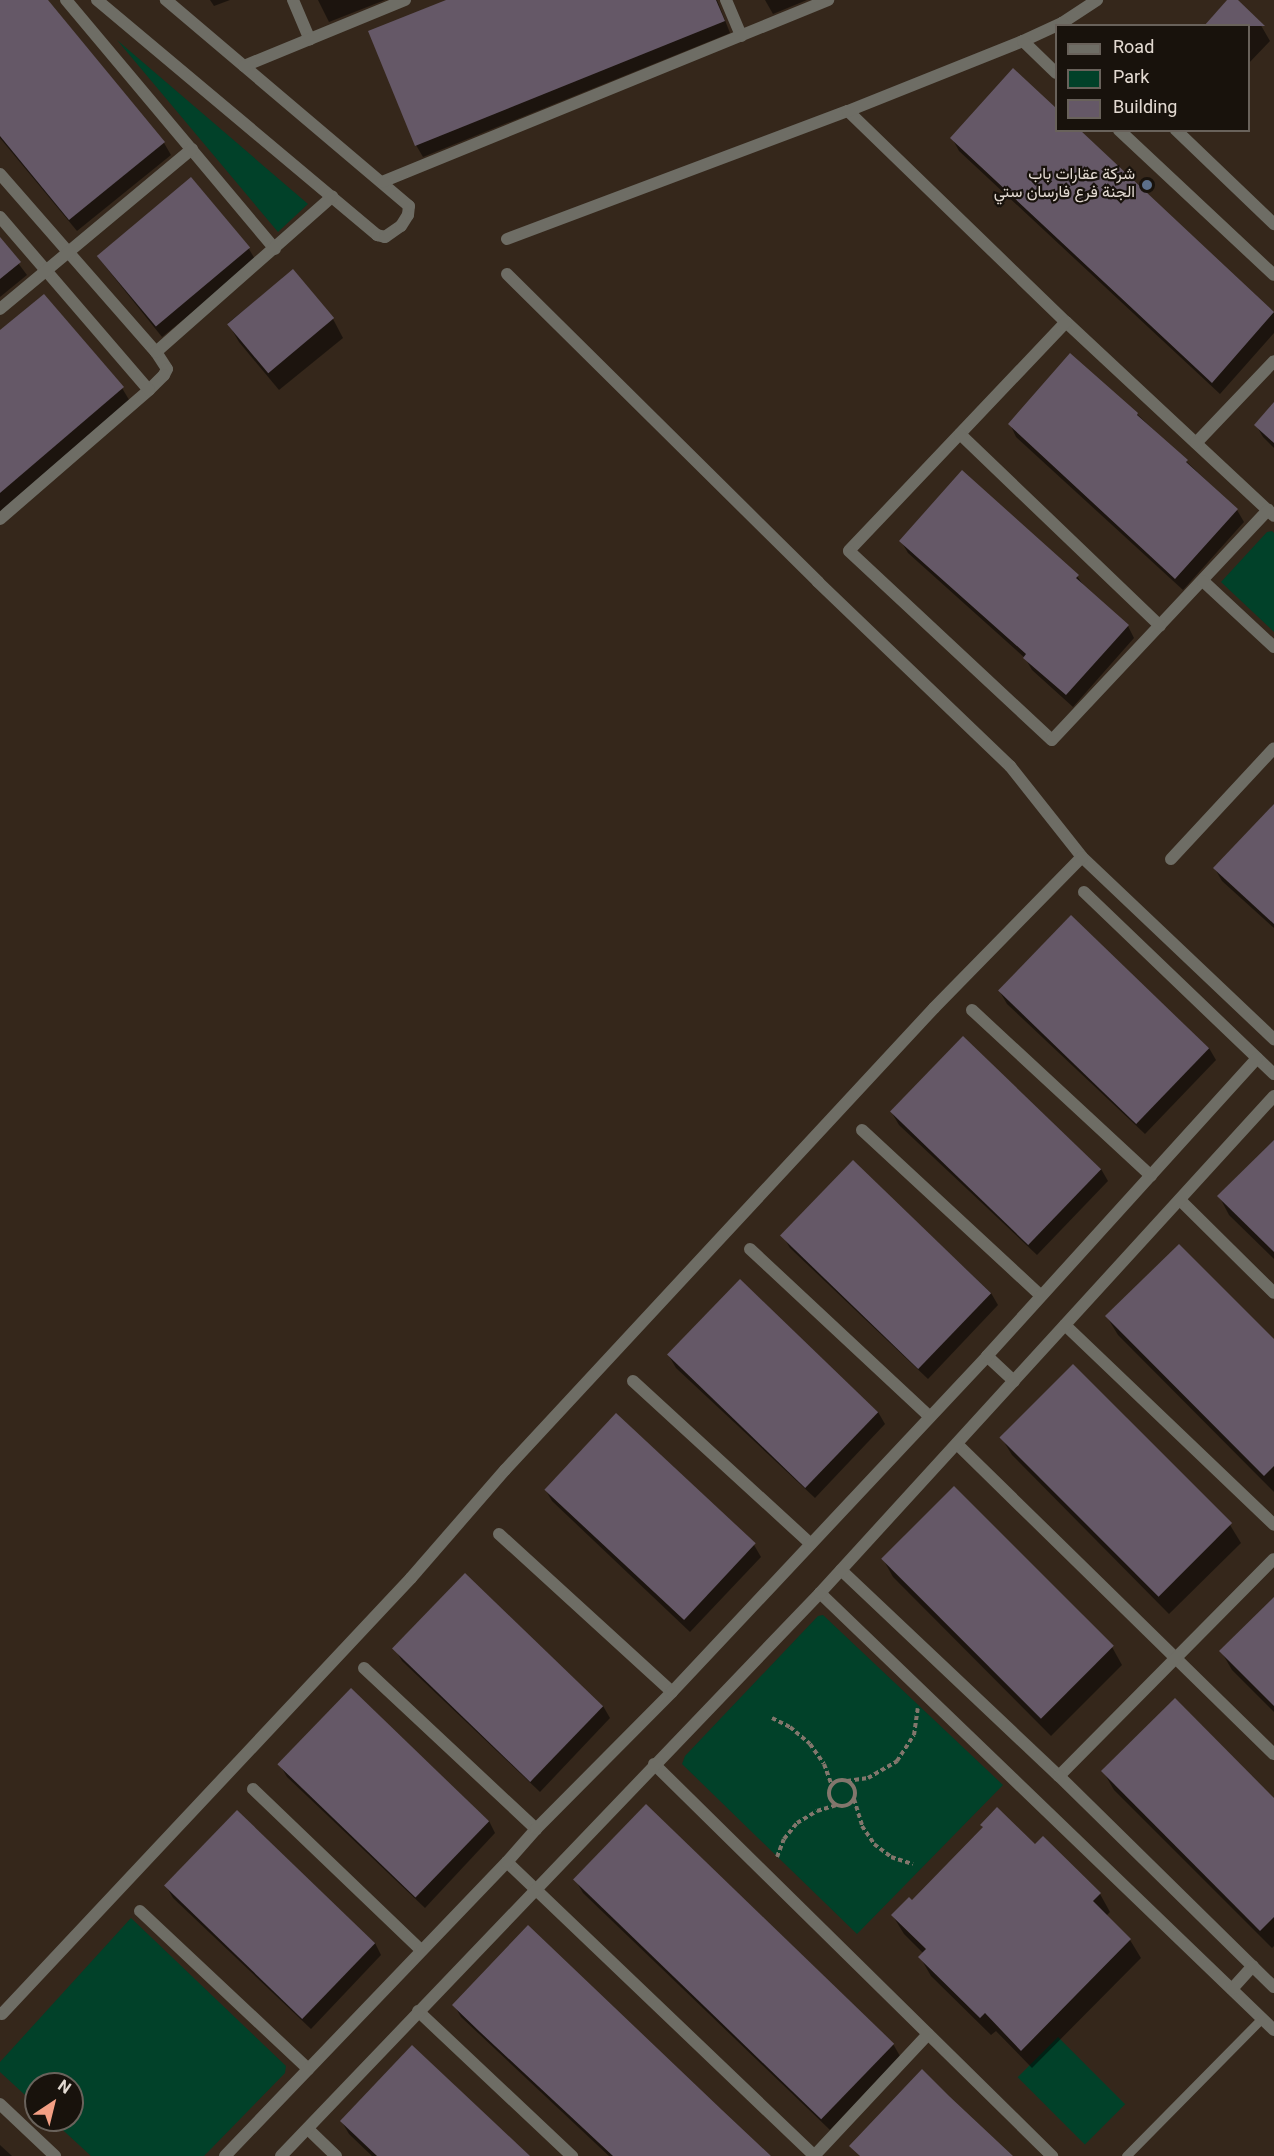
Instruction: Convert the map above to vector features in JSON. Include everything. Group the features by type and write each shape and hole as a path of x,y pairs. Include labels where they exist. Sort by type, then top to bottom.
{"street":[{"path":"66,0 275,249"},
{"path":"97,0 378,236 385,237 404,223 409,206 166,0"},
{"path":"293,0 310,40"},
{"path":"244,66 405,0"},
{"path":"726,0 741,36"},
{"path":"382,182 828,0"},
{"path":"1063,24 1097,0"},
{"path":"507,239 848,111 1055,27"},
{"path":"1023,41 1055,72"},
{"path":"848,111 1066,322 1271,513 1052,740 849,550 1066,322"},
{"path":"1121,132 1274,275"},
{"path":"1178,132 1274,224"},
{"path":"0,309 192,149"},
{"path":"0,174 166,366 166,372 149,390 0,519"},
{"path":"156,352 332,197"},
{"path":"0,217 149,390"},
{"path":"507,274 818,582 1011,766 1082,857 1274,1039"},
{"path":"1196,443 1274,361"},
{"path":"960,434 1160,626"},
{"path":"1203,581 1274,647"},
{"path":"1171,859 1274,748"},
{"path":"2,2014 411,1578 505,1470 934,1008 1082,857"},
{"path":"1084,892 1274,1074"},
{"path":"972,1010 1151,1176"},
{"path":"225,2156 536,1829 672,1692 987,1356 1257,1058"},
{"path":"281,2156 534,1889 820,1593 1274,1096"},
{"path":"862,1130 1041,1296"},
{"path":"1180,1200 1274,1293"},
{"path":"750,1249 930,1417"},
{"path":"1065,1325 1274,1525"},
{"path":"987,1356 1014,1381"},
{"path":"633,1381 811,1544"},
{"path":"957,1444 1274,1754"},
{"path":"499,1534 672,1692"},
{"path":"1059,1776 1274,1559"},
{"path":"841,1570 1059,1776 1274,1987"},
{"path":"820,1593 1274,2030"},
{"path":"364,1668 536,1829"},
{"path":"654,1764 1052,2156"},
{"path":"253,1789 421,1950"},
{"path":"507,1862 814,2156 928,2034"},
{"path":"140,1911 308,2069"},
{"path":"1232,1989 1253,1966"},
{"path":"418,2011 572,2156"},
{"path":"0,2104 56,2156"},
{"path":"308,2129 336,2156"}],"lane":[{"path":"1126,2156 1262,2018"}],"path":[{"path":"831,1786 838,1781 879,1773 902,1755 916,1728 919,1713 917,1686"},
{"path":"772,1718 797,1732 810,1744 824,1764 831,1786 829,1795 837,1805"},
{"path":"847,1781 853,1787 862,1826 874,1844 891,1857 913,1864"},
{"path":"777,1857 784,1839 797,1823 817,1811 848,1804 854,1799"}],"green space":[{"path":"117,40 308,204 278,232"},
{"path":"1267,532 1274,533 1274,632 1221,582"},
{"path":"823,1615 1003,1785 857,1934 682,1764 685,1756 818,1616"},
{"path":"131,1918 286,2066 285,2073 204,2156 91,2156 65,2132 84,2132 84,2072 24,2072 24,2094 0,2072 0,2062"},
{"path":"1058,2037 1125,2104 1085,2144 1018,2077"}],"building":[{"path":"0,0 48,0 165,142 69,220 0,136"},
{"path":"446,0 716,0 725,21 415,146 368,31"},
{"path":"1227,0 1238,0 1265,26 1250,26 1250,24 1206,24"},
{"path":"1013,68 1055,107 1055,132 1082,132 1274,312 1212,383 950,138"},
{"path":"191,177 250,247 156,327 97,256"},
{"path":"0,237 21,262 0,279"},
{"path":"293,269 334,318 268,373 227,324"},
{"path":"44,294 124,387 0,493 0,330"},
{"path":"1070,353 1138,413 1137,415 1188,460 1186,462 1238,509 1175,579 1008,424"},
{"path":"1274,402 1274,443 1254,425"},
{"path":"962,470 1079,575 1076,578 1129,625 1066,695 1023,658 1026,654 899,541"},
{"path":"1274,804 1274,924 1213,868"},
{"path":"1071,915 1209,1048 1136,1124 998,991"},
{"path":"963,1036 1101,1169 1028,1245 890,1112"},
{"path":"1274,1140 1274,1252 1217,1196"},
{"path":"853,1160 991,1293 918,1369 780,1236"},
{"path":"1179,1244 1274,1339 1274,1466 1264,1476 1105,1316"},
{"path":"740,1279 878,1412 805,1488 667,1355"},
{"path":"1073,1364 1232,1523 1159,1597 999,1438"},
{"path":"616,1413 756,1543 684,1620 544,1490"},
{"path":"954,1486 1114,1646 1041,1719 881,1559"},
{"path":"465,1573 603,1706 530,1782 392,1649"},
{"path":"1274,1597 1274,1706 1219,1651"},
{"path":"351,1688 489,1821 415,1898 277,1764"},
{"path":"1175,1698 1274,1798 1274,1917 1260,1931 1101,1771"},
{"path":"646,1804 894,2044 821,2119 573,1880"},
{"path":"997,1807 1035,1844 1043,1836 1101,1893 1093,1901 1131,1939 1021,2051 985,2013 980,2018 918,1957 926,1949 891,1915 909,1897 912,1900 983,1827 980,1825"},
{"path":"237,1810 375,1943 302,2019 164,1886"},
{"path":"528,1925 771,2156 613,2156 480,2032 452,2005"},
{"path":"412,2045 530,2156 377,2156 340,2121"},
{"path":"922,2069 1013,2156 860,2156 849,2146"}],"place":[{"name":"شرکة عقارات باب الجنة فرع فارسان ستي","path":"1147,185"}]}
